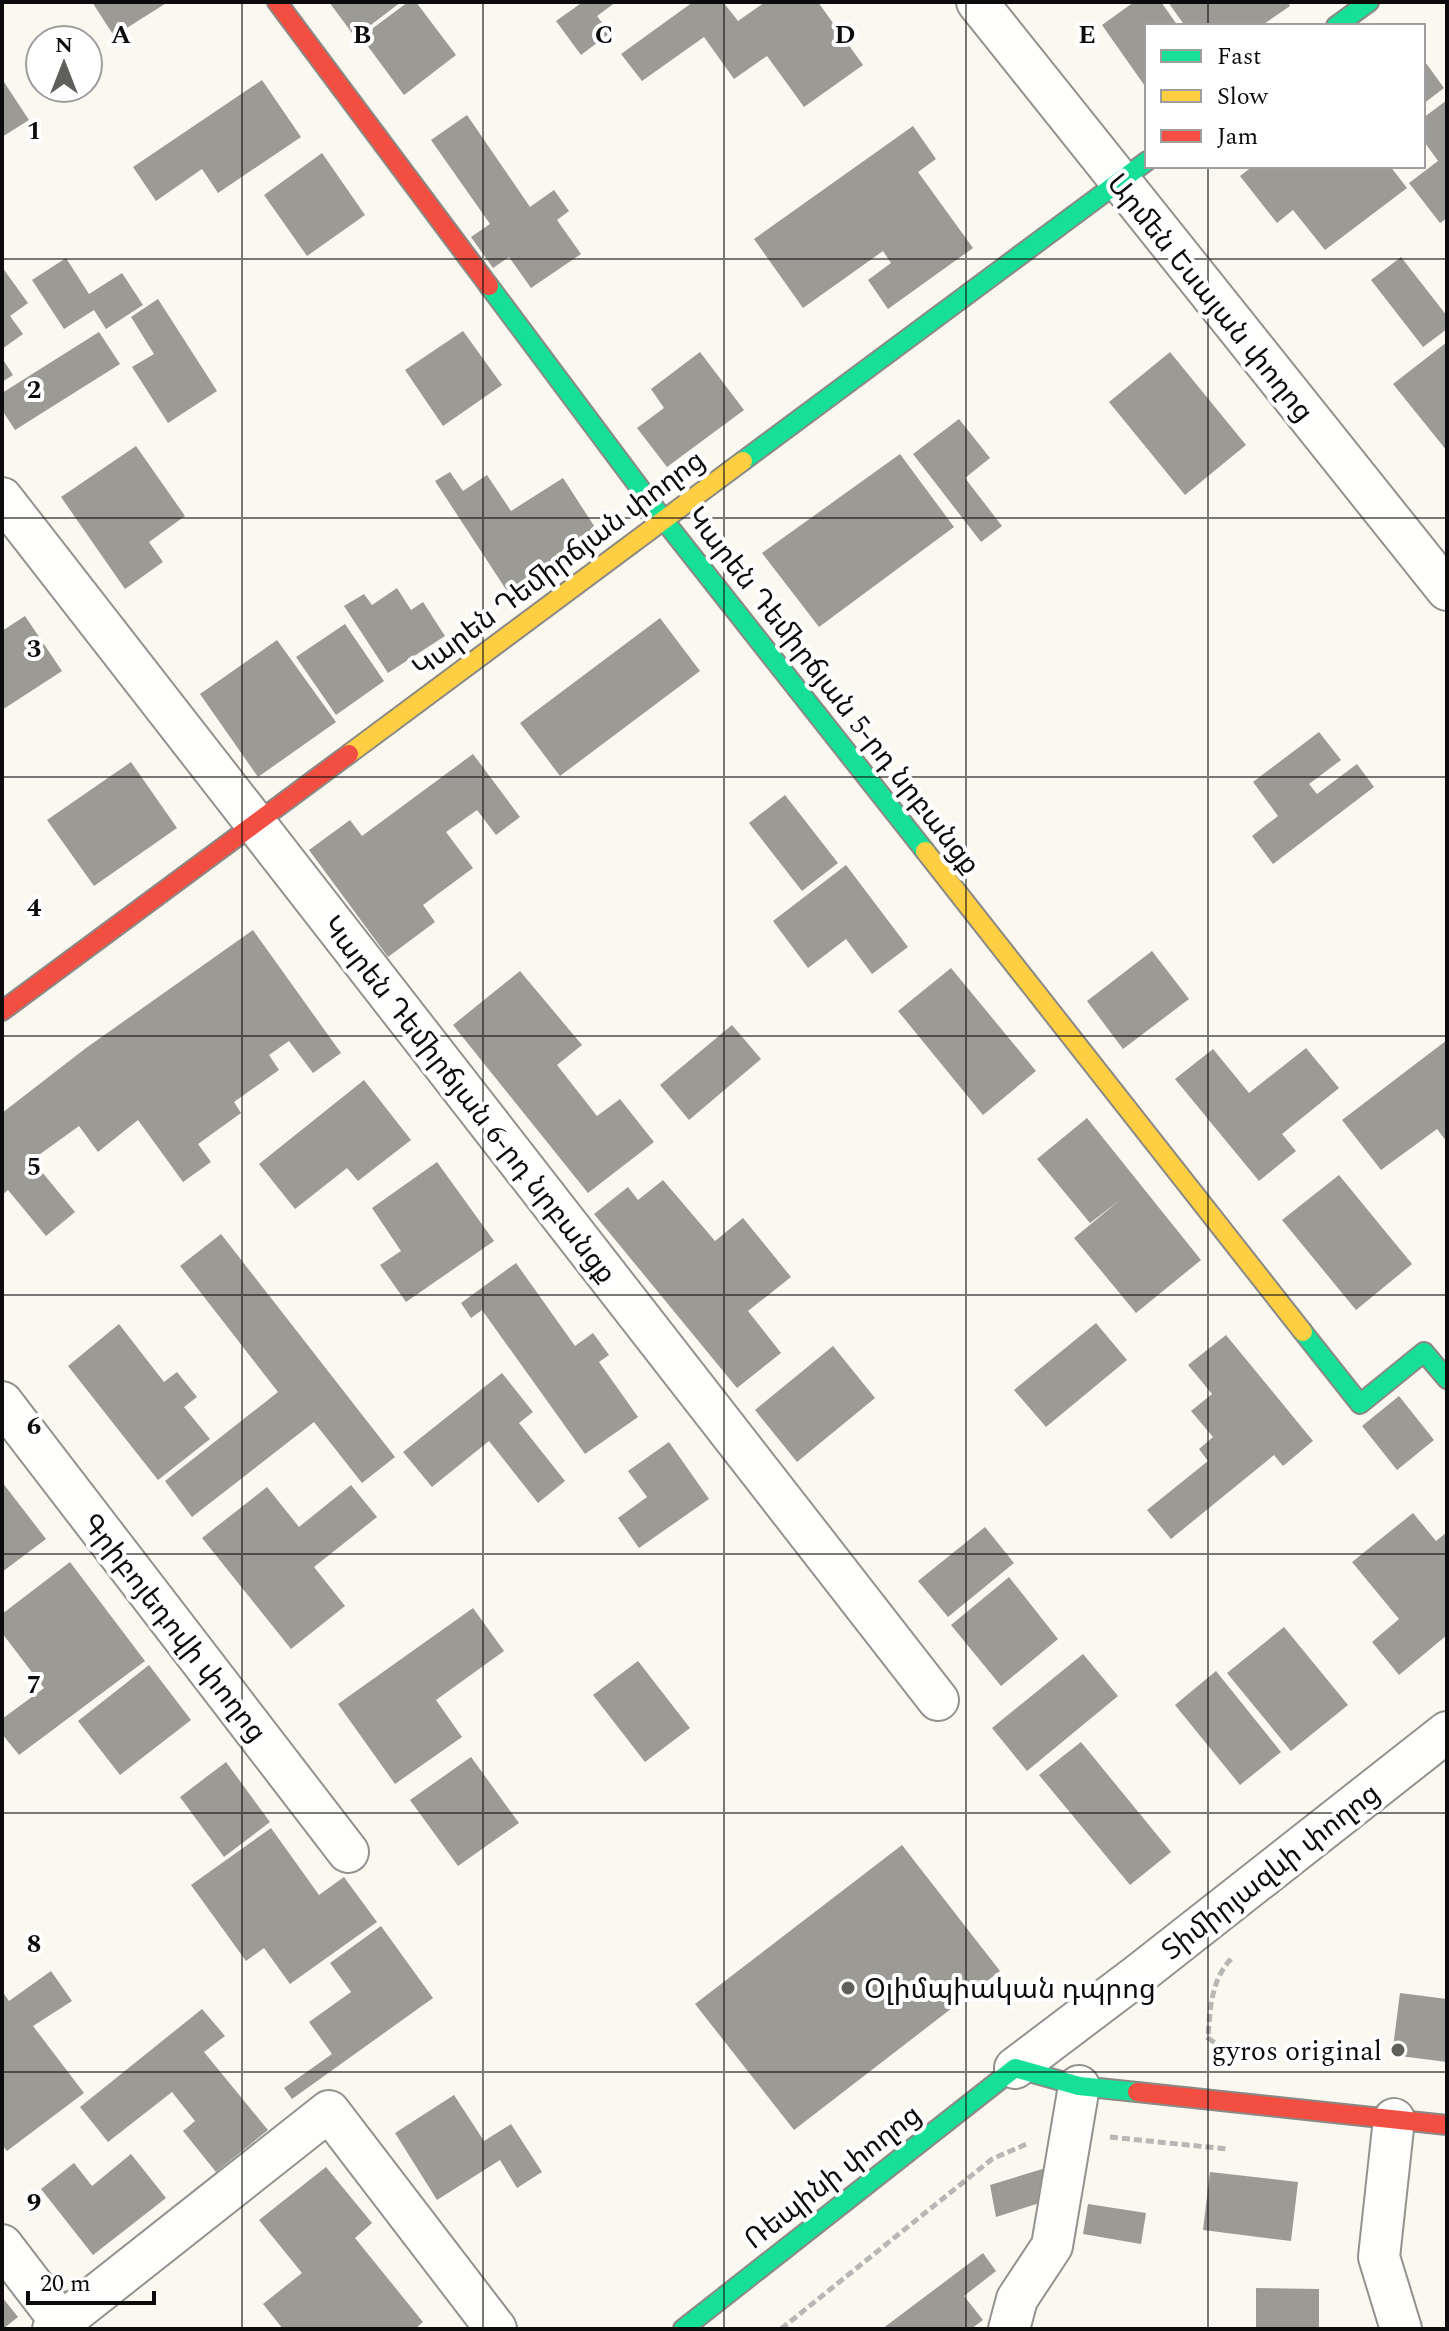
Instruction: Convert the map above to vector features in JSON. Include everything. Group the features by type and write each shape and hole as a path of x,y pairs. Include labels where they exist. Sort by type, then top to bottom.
{"street":[{"name":"Կարեն Դեմիրճյան 5-րդ նրբանցք","path":"277,2 663,519 1360,1404 1424,1352 1447,1379"},
{"name":"Արմեն Եսայան փողոց","path":"977,2 1133,171 1447,590"},
{"path":"1339,24 1369,2"},
{"name":"Կարեն Դեմիրճյան փողոց","path":"2,1011 1133,171"},
{"name":"Կարեն Դեմիրճյան 6-րդ նրբանցք","path":"2,498 938,1700"},
{"name":"Գրիբոյեդովի փողոց","path":"2,1402 348,1852"},
{"name":"Տիմիրյազևի փողոց","path":"1015,2068 1447,1732"},
{"path":"1015,2068 1079,2086 1447,2125"},
{"name":"Ռեպինի փողոց","path":"683,2329 1015,2068"},
{"path":"1009,2329 1017,2299 1052,2246 1079,2086"},
{"path":"2,2245 57,2326 329,2111 496,2329"},
{"path":"1394,2119 1379,2257 1401,2329"}],"path":[{"path":"1210,2008 1208,2038 1232,2056 1248,2058"}],"building":[{"path":"92,2 168,2 114,36"},
{"path":"329,2 401,2 355,37"},
{"path":"408,2 416,2 456,55 404,95 361,37"},
{"path":"579,2 616,2 597,16 610,33 581,55 556,21"},
{"path":"693,2 723,2 738,21 765,2 818,2 863,65 804,107 767,56 734,79 704,37 642,81 621,54"},
{"path":"1134,2 1161,2 1177,24 1145,24 1145,86 1102,25"},
{"path":"1168,2 1288,2 1290,6 1264,24 1184,24"},
{"path":"1425,62 1444,88 1425,102"},
{"path":"2,79 29,120 2,137"},
{"path":"262,80 301,137 218,193 202,169 156,201 133,167"},
{"path":"1447,100 1447,218 1440,223 1409,183 1438,161 1425,143 1425,116"},
{"path":"467,115 530,207 554,190 569,211 557,220 581,254 531,288 509,257 493,268 471,237 490,224 431,140"},
{"path":"913,126 936,159 918,172 973,248 888,309 868,280 891,263 883,251 803,308 754,239"},
{"path":"322,153 365,215 307,256 264,195"},
{"path":"1250,168 1392,168 1407,188 1325,250 1293,210 1277,223 1240,176"},
{"path":"1401,257 1447,316 1447,329 1423,347 1371,280"},
{"path":"66,258 89,294 122,273 143,305 106,329 94,310 64,329 32,280"},
{"path":"2,267 28,303 10,316 23,334 2,349"},
{"path":"158,299 217,391 168,423 132,367 154,354 131,317"},
{"path":"463,331 502,385 443,426 405,370"},
{"path":"99,332 120,364 15,430 2,410 2,393"},
{"path":"1447,342 1447,451 1393,384"},
{"path":"700,352 744,410 667,467 637,428 664,408 651,389"},
{"path":"1170,352 1246,445 1185,495 1109,402"},
{"path":"2,358 13,375 2,382"},
{"path":"959,419 990,458 965,478 1002,526 981,542 913,454"},
{"path":"136,446 185,516 149,542 163,562 125,589 61,497"},
{"path":"900,454 954,527 819,627 762,553"},
{"path":"450,472 463,491 487,475 511,511 563,478 598,532 507,591 435,481"},
{"path":"397,588 411,610 423,602 445,636 388,673 344,606 364,594 372,605"},
{"path":"25,616 62,671 2,710 2,631"},
{"path":"660,618 700,671 560,776 520,723"},
{"path":"345,624 384,681 336,715 296,657"},
{"path":"277,640 336,722 258,777 200,694"},
{"path":"1319,732 1341,760 1309,784 1317,794 1357,764 1374,787 1273,864 1252,836 1278,816 1253,782"},
{"path":"473,754 520,817 496,835 477,810 446,832 473,868 423,905 435,922 388,957 309,850 350,820 362,836"},
{"path":"131,762 177,828 94,886 47,820"},
{"path":"785,795 838,863 802,891 749,823"},
{"path":"846,865 908,947 872,974 846,939 808,968 773,921"},
{"path":"253,930 341,1053 313,1073 289,1041 269,1055 279,1070 234,1102 241,1113 198,1144 211,1162 183,1182 138,1120 98,1152 79,1126 32,1160 75,1212 46,1236 8,1190 2,1195 2,1113 86,1048"},
{"path":"1152,951 1189,999 1123,1049 1087,1001"},
{"path":"951,968 1036,1071 983,1115 898,1011"},
{"path":"520,971 582,1045 557,1065 597,1116 620,1099 654,1142 588,1193 453,1025"},
{"path":"732,1025 761,1059 689,1120 660,1085"},
{"path":"1447,1040 1447,1142 1437,1129 1381,1170 1342,1120"},
{"path":"1306,1048 1339,1088 1282,1134 1296,1151 1259,1181 1175,1079 1213,1049 1249,1093"},
{"path":"364,1080 411,1140 358,1181 347,1168 295,1209 259,1164"},
{"path":"1087,1118 1201,1260 1136,1313 1074,1238 1120,1200 1090,1223 1037,1159"},
{"path":"437,1162 494,1241 406,1302 380,1265 401,1251 372,1208"},
{"path":"1339,1175 1412,1264 1356,1310 1282,1220"},
{"path":"663,1180 715,1241 743,1218 791,1277 748,1311 781,1353 737,1388 594,1214 628,1187 638,1200"},
{"path":"221,1234 395,1457 362,1483 314,1422 192,1517 165,1481 278,1392 180,1266"},
{"path":"516,1263 575,1346 593,1333 609,1355 599,1362 638,1417 585,1454 482,1310 471,1318 461,1303"},
{"path":"1096,1323 1127,1360 1046,1427 1014,1390"},
{"path":"119,1324 164,1382 177,1372 197,1397 184,1407 210,1439 158,1480 68,1366"},
{"path":"1226,1335 1313,1441 1283,1466 1274,1455 1171,1539 1147,1510 1208,1461 1199,1449 1213,1437 1191,1411 1212,1394 1188,1365"},
{"path":"833,1346 875,1398 797,1462 755,1410"},
{"path":"502,1373 533,1412 519,1423 565,1481 538,1503 489,1441 432,1487 403,1452"},
{"path":"1399,1396 1434,1440 1397,1470 1362,1426"},
{"path":"669,1442 709,1499 639,1548 618,1518 647,1497 628,1471"},
{"path":"2,1482 46,1539 2,1572"},
{"path":"351,1485 377,1517 314,1567 345,1606 291,1649 202,1538 267,1487 299,1527"},
{"path":"1413,1513 1436,1541 1447,1532 1447,1635 1399,1675 1372,1642 1399,1619 1352,1562"},
{"path":"985,1527 1014,1563 948,1617 918,1581"},
{"path":"70,1562 145,1661 19,1755 2,1734 2,1719 44,1688 2,1633 2,1614"},
{"path":"1009,1577 1058,1639 1001,1686 951,1625"},
{"path":"473,1608 504,1651 436,1700 462,1737 395,1784 338,1704"},
{"path":"1284,1627 1348,1705 1291,1751 1227,1673"},
{"path":"1083,1654 1118,1696 1027,1771 992,1728"},
{"path":"638,1661 690,1728 645,1762 593,1695"},
{"path":"149,1665 191,1720 120,1775 78,1721"},
{"path":"1216,1671 1281,1752 1240,1785 1175,1705"},
{"path":"1081,1742 1171,1852 1130,1885 1039,1775"},
{"path":"471,1757 519,1823 458,1866 410,1800"},
{"path":"226,1762 270,1822 224,1857 180,1797"},
{"path":"271,1828 319,1895 344,1877 377,1922 290,1984 264,1948 246,1961 191,1885"},
{"name":"Օլիմպիական դպրոց","path":"902,1845 1000,1971 794,2130 695,2004"},
{"path":"381,1926 433,1998 292,2099 284,2088 332,2054 309,2022 351,1992 330,1963"},
{"path":"51,1971 72,2001 33,2026 84,2093 7,2151 2,2145 2,1991 9,2001"},
{"path":"1400,1993 1447,1999 1447,2062 1392,2055"},
{"path":"202,2009 225,2036 204,2052 268,2130 216,2172 183,2131 195,2121 172,2092 108,2142 80,2107"},
{"path":"454,2095 484,2141 511,2124 542,2172 517,2188 500,2160 437,2200 395,2133"},
{"path":"131,2154 166,2198 93,2255 41,2189 74,2163 92,2186"},
{"path":"326,2167 372,2223 355,2238 423,2322 415,2329 283,2329 263,2304 302,2273 259,2220"},
{"path":"1049,2167 1049,2200 996,2217 990,2185"},
{"path":"1210,2172 1298,2182 1291,2241 1203,2230"},
{"path":"1088,2204 1146,2213 1141,2244 1083,2234"},
{"path":"983,2253 996,2271 964,2296 983,2320 971,2329 882,2329"},
{"path":"1256,2288 1319,2289 1319,2329 1256,2329"},
{"path":"2,2297 18,2317 3,2329 2,2329"}],"traffic: fast":[{"path":"1339,24 1369,2"},
{"path":"743,461 1145,162"},
{"path":"489,286 663,519 925,851"},
{"path":"1303,1332 1360,1404 1424,1352 1447,1379"},
{"path":"683,2329 1015,2068 1079,2086 1137,2092"}],"traffic: slow":[{"path":"349,754 743,461"},
{"path":"925,851 1303,1332"}],"traffic: jam":[{"path":"277,2 489,286"},
{"path":"2,1011 349,754"},
{"path":"1137,2092 1447,2125"}],"place":[{"name":"Օլիմպիական դպրոց","path":"848,1988"},
{"name":"gyros original","path":"1398,2050"}]}
